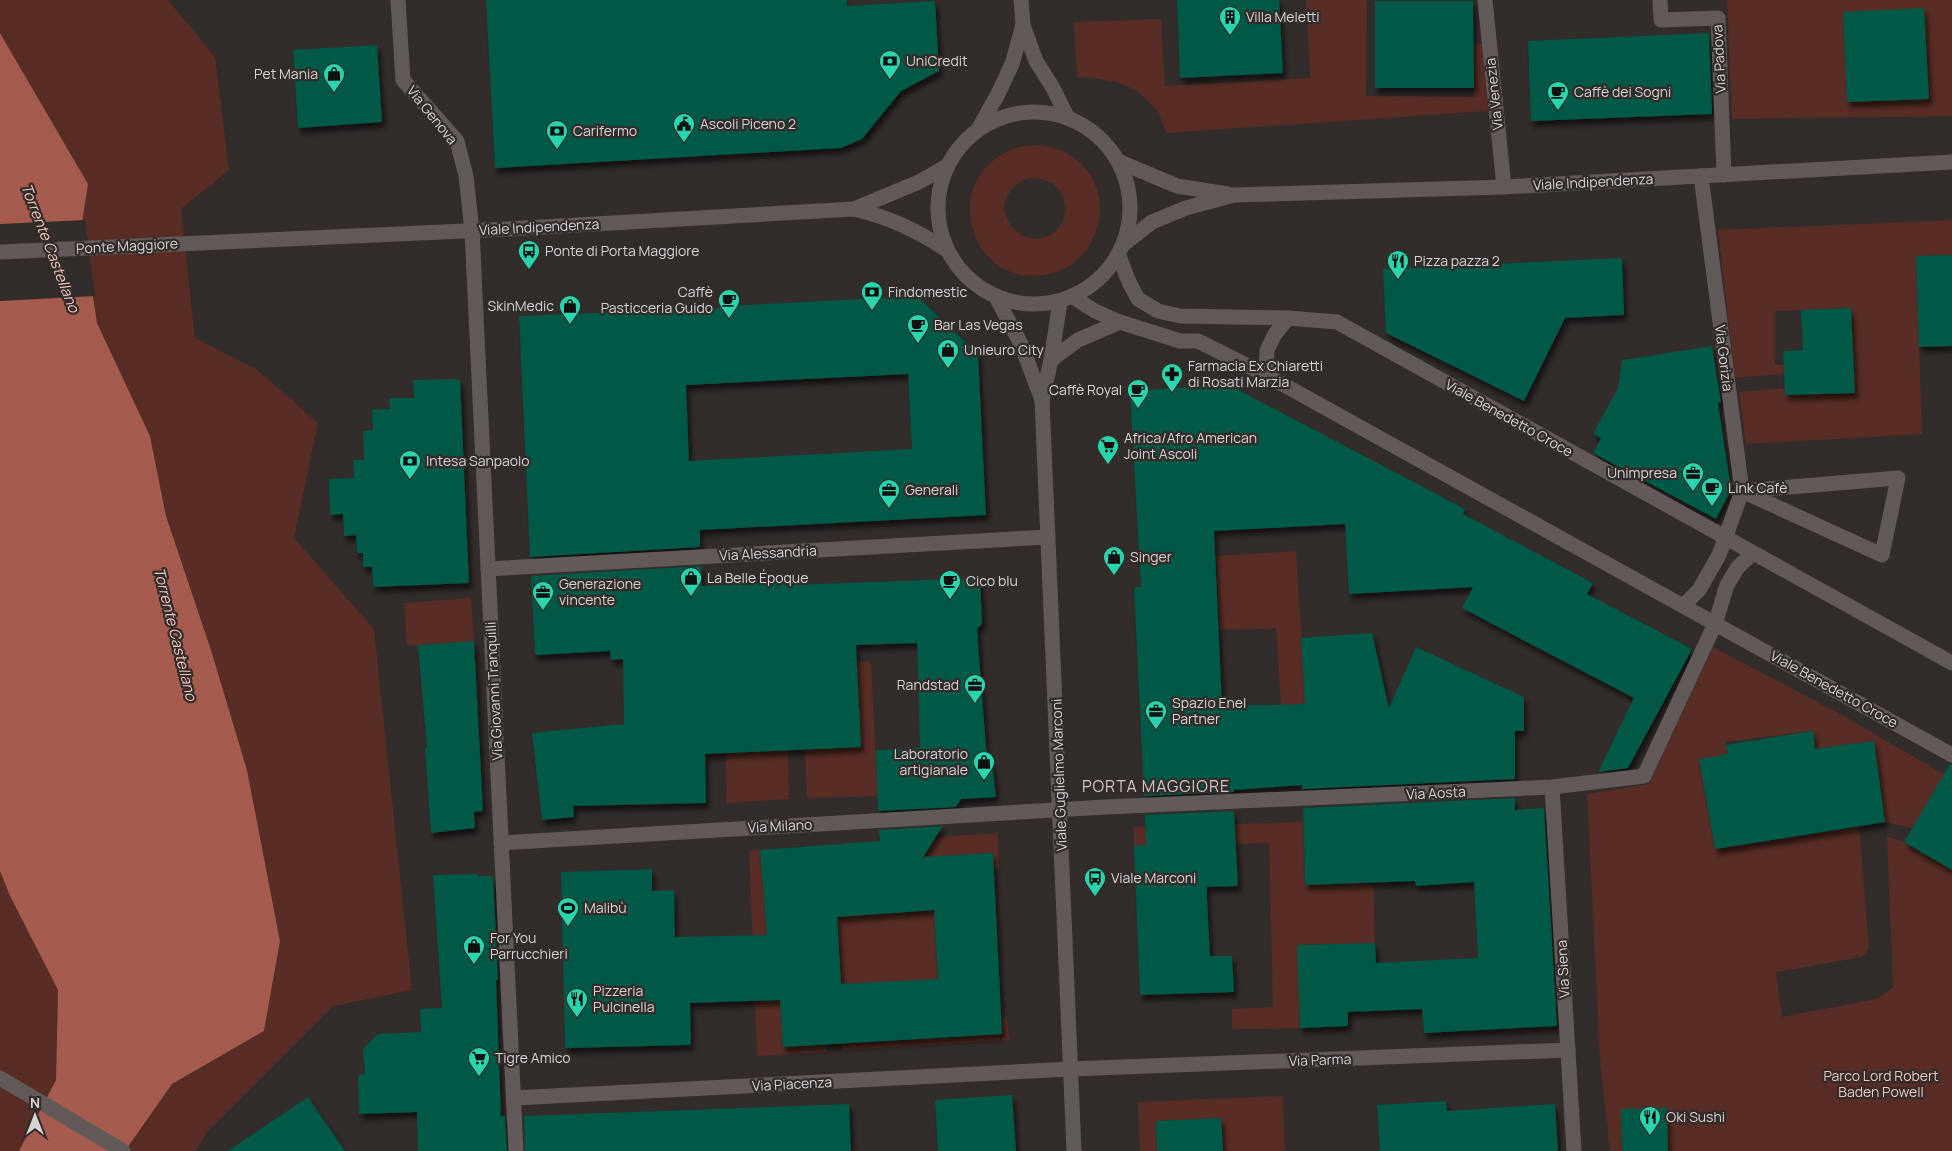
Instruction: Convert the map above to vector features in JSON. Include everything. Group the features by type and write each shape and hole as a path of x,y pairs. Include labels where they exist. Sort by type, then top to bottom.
{"street":[{"name":"Via Genova","path":"398,0 403,80 457,142 466,176 472,231"},
{"path":"1021,0 1023,25 1036,61 1053,88 1067,116"},
{"name":"Via Venezia","path":"1485,0 1504,187"},
{"name":"Via Padova","path":"1660,0 1661,20 1718,18 1724,175"},
{"path":"980,128 1012,64 1023,25"},
{"name":"Viale Indipendenza","path":"1122,249 1132,216 1130,188 1120,162 1106,143 1088,127 1067,116 1037,111 1007,115 980,128 961,145 947,166 938,193 938,222 947,250 976,285 996,297 1016,303 1038,305 1066,299 1100,280 1122,249 1152,222 1186,208 1234,195"},
{"name":"Viale Indipendenza","path":"1120,162 1177,186 1234,195 1504,187 1952,162"},
{"name":"Viale Indipendenza","path":"854,209 919,182 947,166"},
{"name":"Via Gorizia","path":"1701,176 1742,491 1724,537"},
{"name":"Viale Indipendenza","path":"223,241 472,231 854,209 885,217 916,230 947,250"},
{"name":"Via Giovanni Tranquilli","path":"472,231 516,1151"},
{"name":"Ponte Maggiore","path":"0,252 223,241"},
{"name":"Viale Benedetto Croce","path":"1122,249 1129,282 1138,298 1158,311 1180,316 1288,318 1336,322 1952,664"},
{"name":"Viale Guglielmo Marconi","path":"996,297 1021,344 1042,400"},
{"name":"Viale Benedetto Croce","path":"1066,299 1120,322 1180,341 1198,341 1266,375 1952,755"},
{"name":"Viale Guglielmo Marconi","path":"1066,299 1042,400 1074,1151"},
{"path":"1266,375 1267,350 1275,334 1288,318"},
{"path":"1051,360 1078,340 1120,322"},
{"path":"1898,478 1882,555 1742,491 1879,480 1898,478"},
{"name":"Via Alessandria","path":"488,569 1048,537"},
{"path":"1683,606 1699,590 1719,555 1724,537"},
{"path":"1715,624 1727,584 1738,567 1753,553"},
{"name":"Via Aosta","path":"1060,810 1552,788 1644,776 1715,624"},
{"name":"Via Siena","path":"1552,788 1574,1151"},
{"name":"Via Milano","path":"501,843 1060,810"},
{"name":"Via Parma","path":"1071,1069 1568,1050"},
{"name":"Via Piacenza","path":"514,1098 1071,1069"},
{"path":"0,1078 123,1151"}],"green space":[{"path":"0,0 168,0 215,57 229,170 181,209 195,338 256,369 318,423 294,538 374,629 412,990 333,1006 207,1132 196,1151 125,1151 172,1084 264,1031 280,941 247,770 211,650 166,516 150,436 97,323 82,223 88,184 0,33"},
{"path":"1306,0 1367,0 1366,96 1474,97 1474,43 1482,44 1488,111 1166,133 1158,111 1137,91 1117,82 1077,77 1074,22 1161,19 1165,86 1310,78"},
{"path":"1727,0 1952,0 1952,116 1732,119"},
{"path":"1042,145 1063,151 1077,160 1087,171 1095,184 1099,197 1098,226 1093,240 1073,264 1049,274 1021,275 998,265 982,248 972,227 970,203 977,180 993,160 1019,147","holes":["1029,178 1046,181 1058,188 1064,198 1066,210 1063,222 1055,231 1044,237 1030,238 1013,228 1006,215 1005,201 1012,190 1022,181"]},
{"path":"1952,220 1952,255 1916,256 1922,434 1746,444 1739,392 1785,388 1786,395 1854,392 1851,308 1775,311 1775,365 1784,365 1784,374 1735,378 1718,230"},
{"path":"1296,551 1311,783 1286,783 1276,628 1219,630 1216,556"},
{"path":"471,598 474,641 407,646 404,603"},
{"name":"Parco Lord Robert Baden Powell","path":"1713,647 1842,715 1952,779 1912,828 1885,822 1874,741 1815,749 1812,731 1725,742 1728,754 1699,760 1715,848 1859,826 1869,948 1862,957 1776,972 1782,1017 1877,999 1893,987 1887,836 1904,842 1952,870 1952,1151 1610,1151 1600,1059 1587,794 1649,784"},
{"path":"843,661 871,662 878,796 807,798 805,750 861,747 788,750 789,799 727,803 723,665"},
{"path":"1303,822 1305,885 1373,883 1375,943 1298,945 1300,1028 1232,1029 1232,1009 1273,1007 1269,843 1134,846 1134,827"},
{"path":"998,833 999,868 993,868 992,853 931,857 941,1038 1002,1034 1002,1018 1007,1018 1009,1040 842,1050 841,1044 912,1040 909,981 841,984 778,955 783,1047 826,1045 827,1052 757,1056 749,851 760,850 766,922 906,839"},
{"path":"0,871 10,896 58,990 56,1080 19,1151 0,1151"},
{"path":"1283,1096 1285,1151 1223,1151 1221,1118 1156,1121 1157,1151 1140,1151 1138,1102"}],"water":[{"name":"Torrente Castellano","path":"0,33 88,184 82,223 97,323 150,436 166,516 211,650 247,770 280,941 264,1031 172,1084 125,1151 19,1151 56,1080 58,990 10,896 0,871"}],"pier":[{"path":"85,220 95,296 0,301 0,224"}],"building":[{"path":"486,0 847,0 847,6 935,1 939,71 901,91 862,139 841,148 495,168"},
{"name":"Villa Meletti","path":"1177,0 1279,0 1283,73 1180,78"},
{"path":"1375,1 1473,1 1474,88 1375,88"},
{"path":"1924,8 1929,99 1847,102 1843,12"},
{"path":"1709,33 1712,114 1531,121 1528,41"},
{"path":"377,45 382,122 298,128 293,50"},
{"path":"1952,255 1952,346 1919,347 1916,256"},
{"path":"1622,258 1624,315 1565,318 1524,401 1386,333 1383,269"},
{"path":"917,296 978,354 986,515 700,530 700,547 530,557 519,316 726,308 726,306","holes":["908,374 912,449 689,461 686,385"]},
{"path":"1851,308 1855,393 1785,395 1783,351 1803,350 1801,310"},
{"path":"1712,346 1721,402 1718,403 1731,490 1716,519 1593,453 1601,438 1593,434 1618,388 1622,360"},
{"path":"460,379 469,583 373,587 372,567 363,567 363,553 357,553 356,535 344,536 343,514 330,515 329,479 354,478 353,460 364,460 363,431 373,430 372,410 390,409 389,398 414,398 413,380"},
{"path":"1229,385 1465,509 1463,514 1593,583 1587,594 1692,649 1628,768 1598,772 1634,698 1462,608 1473,587 1349,594 1345,524 1214,531 1222,706 1305,704 1301,638 1372,633 1389,708 1416,647 1524,697 1524,731 1515,731 1515,779 1302,789 1302,785 1234,790 1234,792 1144,796 1134,587 1141,587 1130,391"},
{"path":"701,566 702,586 790,581 790,585 980,578 982,624 977,629 986,748 993,770 996,797 961,799 956,807 878,811 876,750 920,748 917,643 856,645 861,747 705,754 706,803 573,806 574,817 542,820 532,733 624,724 623,659 611,660 610,651 535,655 531,576"},
{"path":"474,641 483,811 474,812 475,828 431,833 425,748 427,748 418,645"},
{"path":"1813,731 1815,749 1874,741 1885,822 1715,849 1699,759 1728,754 1726,745"},
{"path":"1950,764 1952,764 1952,870 1904,842"},
{"path":"1515,798 1515,810 1544,808 1557,1026 1424,1033 1422,1009 1348,1012 1348,1026 1300,1028 1297,945 1375,943 1376,963 1478,958 1474,882 1416,886 1415,881 1305,885 1303,808"},
{"path":"1234,811 1238,886 1207,887 1207,899 1210,956 1232,956 1234,992 1140,995 1134,846 1146,845 1145,815"},
{"path":"943,826 923,857 993,853 1002,1034 783,1047 780,1000 690,1003 691,1045 565,1048 561,872 652,869 652,891 674,890 675,937 767,935 760,850 880,841 879,830","holes":["934,910 938,979 841,984 837,917"]},
{"path":"478,874 478,876 493,876 498,980 496,980 501,1116 505,1116 507,1151 418,1151 417,1112 359,1114 358,1075 365,1074 363,1049 378,1034 421,1032 420,1009 442,1008 433,875"},
{"path":"1012,1095 1016,1151 938,1151 935,1100"},
{"path":"308,1097 345,1151 228,1151"},
{"path":"1446,1101 1447,1111 1555,1104 1558,1151 1380,1151 1377,1105"},
{"path":"849,1104 851,1151 525,1151 524,1116"},
{"path":"1667,1108 1668,1151 1622,1151 1621,1109"},
{"path":"1221,1118 1223,1151 1157,1151 1156,1121"}],"place":[{"name":"Villa Meletti","path":"1230,36"},
{"name":"UniCredit","path":"890,80"},
{"name":"Pet Mania","path":"334,93"},
{"name":"Caffè dei Sogni","path":"1558,111"},
{"name":"Ascoli Piceno 2","path":"684,143"},
{"name":"Carifermo","path":"557,150"},
{"name":"Ponte di Porta Maggiore","path":"529,270"},
{"name":"Pizza pazza 2","path":"1398,280"},
{"name":"Findomestic","path":"872,311"},
{"name":"Caffè Pasticceria Guido","path":"729,319"},
{"name":"SkinMedic","path":"570,325"},
{"name":"Bar Las Vegas","path":"918,344"},
{"name":"Unieuro City","path":"948,369"},
{"name":"Farmacia Ex Chiaretti di Rosati Marzia","path":"1172,393"},
{"name":"Caffè Royal","path":"1138,409"},
{"name":"Africa/Afro American Joint Ascoli","path":"1108,465"},
{"name":"Intesa Sanpaolo","path":"410,480"},
{"name":"Unimpresa","path":"1693,492"},
{"name":"Link Cafè","path":"1712,507"},
{"name":"Generali","path":"889,509"},
{"name":"Singer","path":"1114,576"},
{"name":"La Belle Époque","path":"691,597"},
{"name":"Cico blu","path":"950,600"},
{"name":"Generazione vincente","path":"543,611"},
{"name":"Randstad","path":"975,704"},
{"name":"Spazio Enel Partner","path":"1156,730"},
{"name":"Laboratorio artigianale","path":"984,781"},
{"name":"Viale Marconi","path":"1095,897"},
{"name":"Malibù","path":"568,927"},
{"name":"For You Parrucchieri","path":"474,965"},
{"name":"Pizzeria Pulcinella","path":"577,1018"},
{"name":"Tigre Amico","path":"479,1077"},
{"name":"Oki Sushi","path":"1650,1136"}],"district":[{"name":"PORTA MAGGIORE","path":"1156,786"}]}
